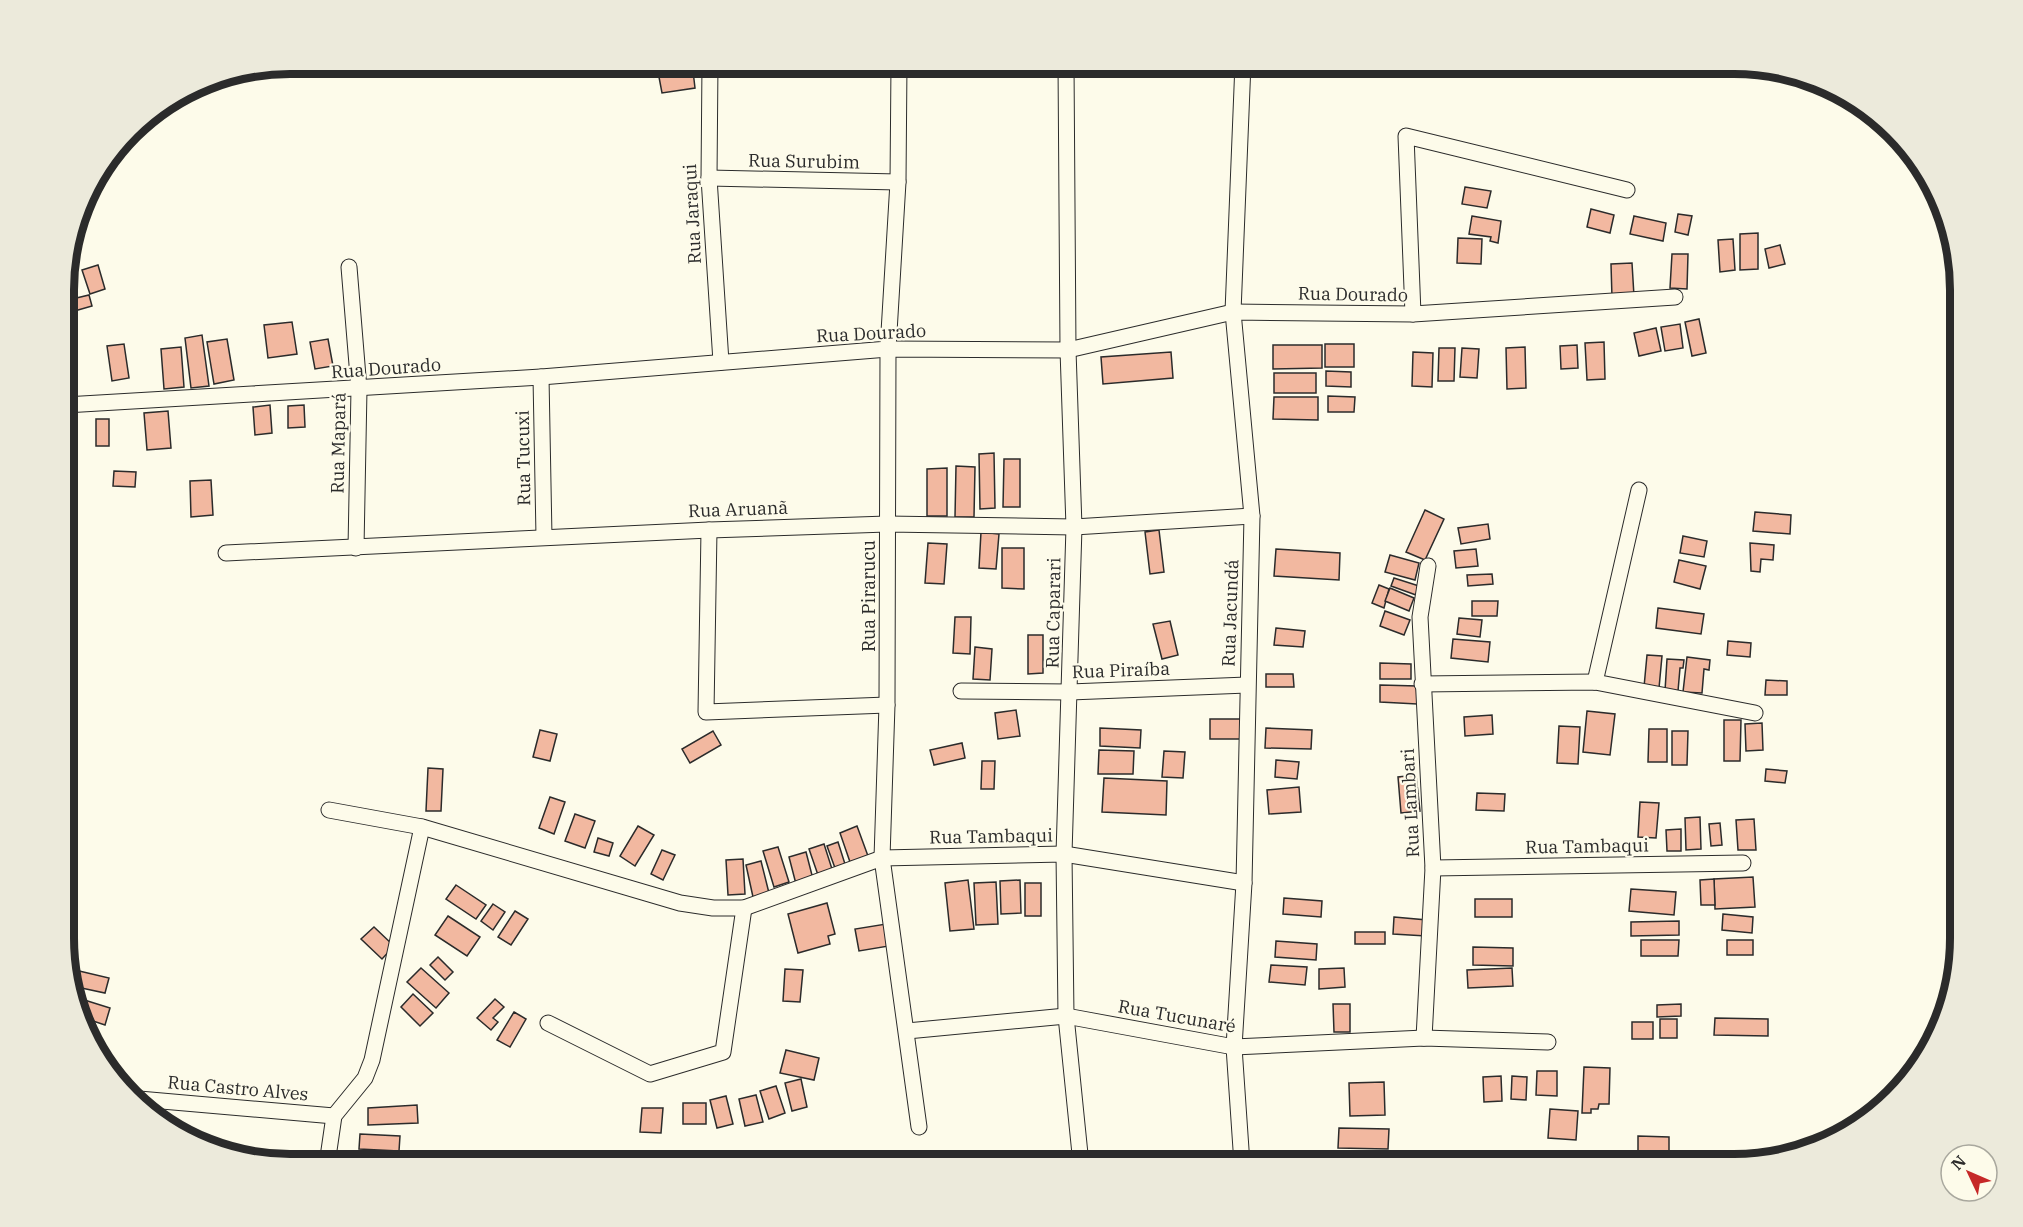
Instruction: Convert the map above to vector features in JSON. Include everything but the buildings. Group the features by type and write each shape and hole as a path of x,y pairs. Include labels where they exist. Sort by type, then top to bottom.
{"street":[{"name":"Rua Jaraqui","path":"710,74 709,178 721,362"},
{"name":"Rua Pirarucu","path":"899,74 898,182 888,349 887,705 882,858 919,1127"},
{"name":"Rua Caparari","path":"1066,74 1068,350 1074,527 1064,854 1065,1016 1080,1154"},
{"name":"Rua Jacundá","path":"1241,1154 1234,1047 1244,883 1252,516 1233,312 1243,74"},
{"path":"1413,314 1406,136 1627,190"},
{"name":"Rua Surubim","path":"709,178 898,182"},
{"name":"Rua Mapará","path":"349,267 359,389 356,548"},
{"name":"Rua Dourado","path":"74,405 541,377 888,349 1068,350 1233,312 1413,314 1675,297"},
{"name":"Rua Tucuxi","path":"541,377 544,537"},
{"path":"1595,682 1639,490"},
{"name":"Rua Aruanã","path":"226,553 709,530 887,524 1074,527 1252,516"},
{"path":"709,530 706,712 887,705"},
{"name":"Rua Lambari","path":"1424,1038 1433,868 1420,617 1428,566"},
{"path":"1422,684 1595,682 1755,713"},
{"name":"Rua Piraíba","path":"961,690 1070,692 1247,685"},
{"name":"Rua Tambaqui","path":"329,810 422,827 680,903 712,908 744,908 882,858 1064,854 1244,883"},
{"path":"328,1154 334,1116 365,1078 379,1031 422,827"},
{"name":"Rua Tambaqui","path":"1433,868 1743,863"},
{"path":"548,1023 650,1074 723,1053 744,908"},
{"name":"Rua Tucunaré","path":"907,1031 1065,1016 1234,1047 1424,1038 1548,1042"},
{"name":"Rua Castro Alves","path":"147,1100 334,1116"}]}
